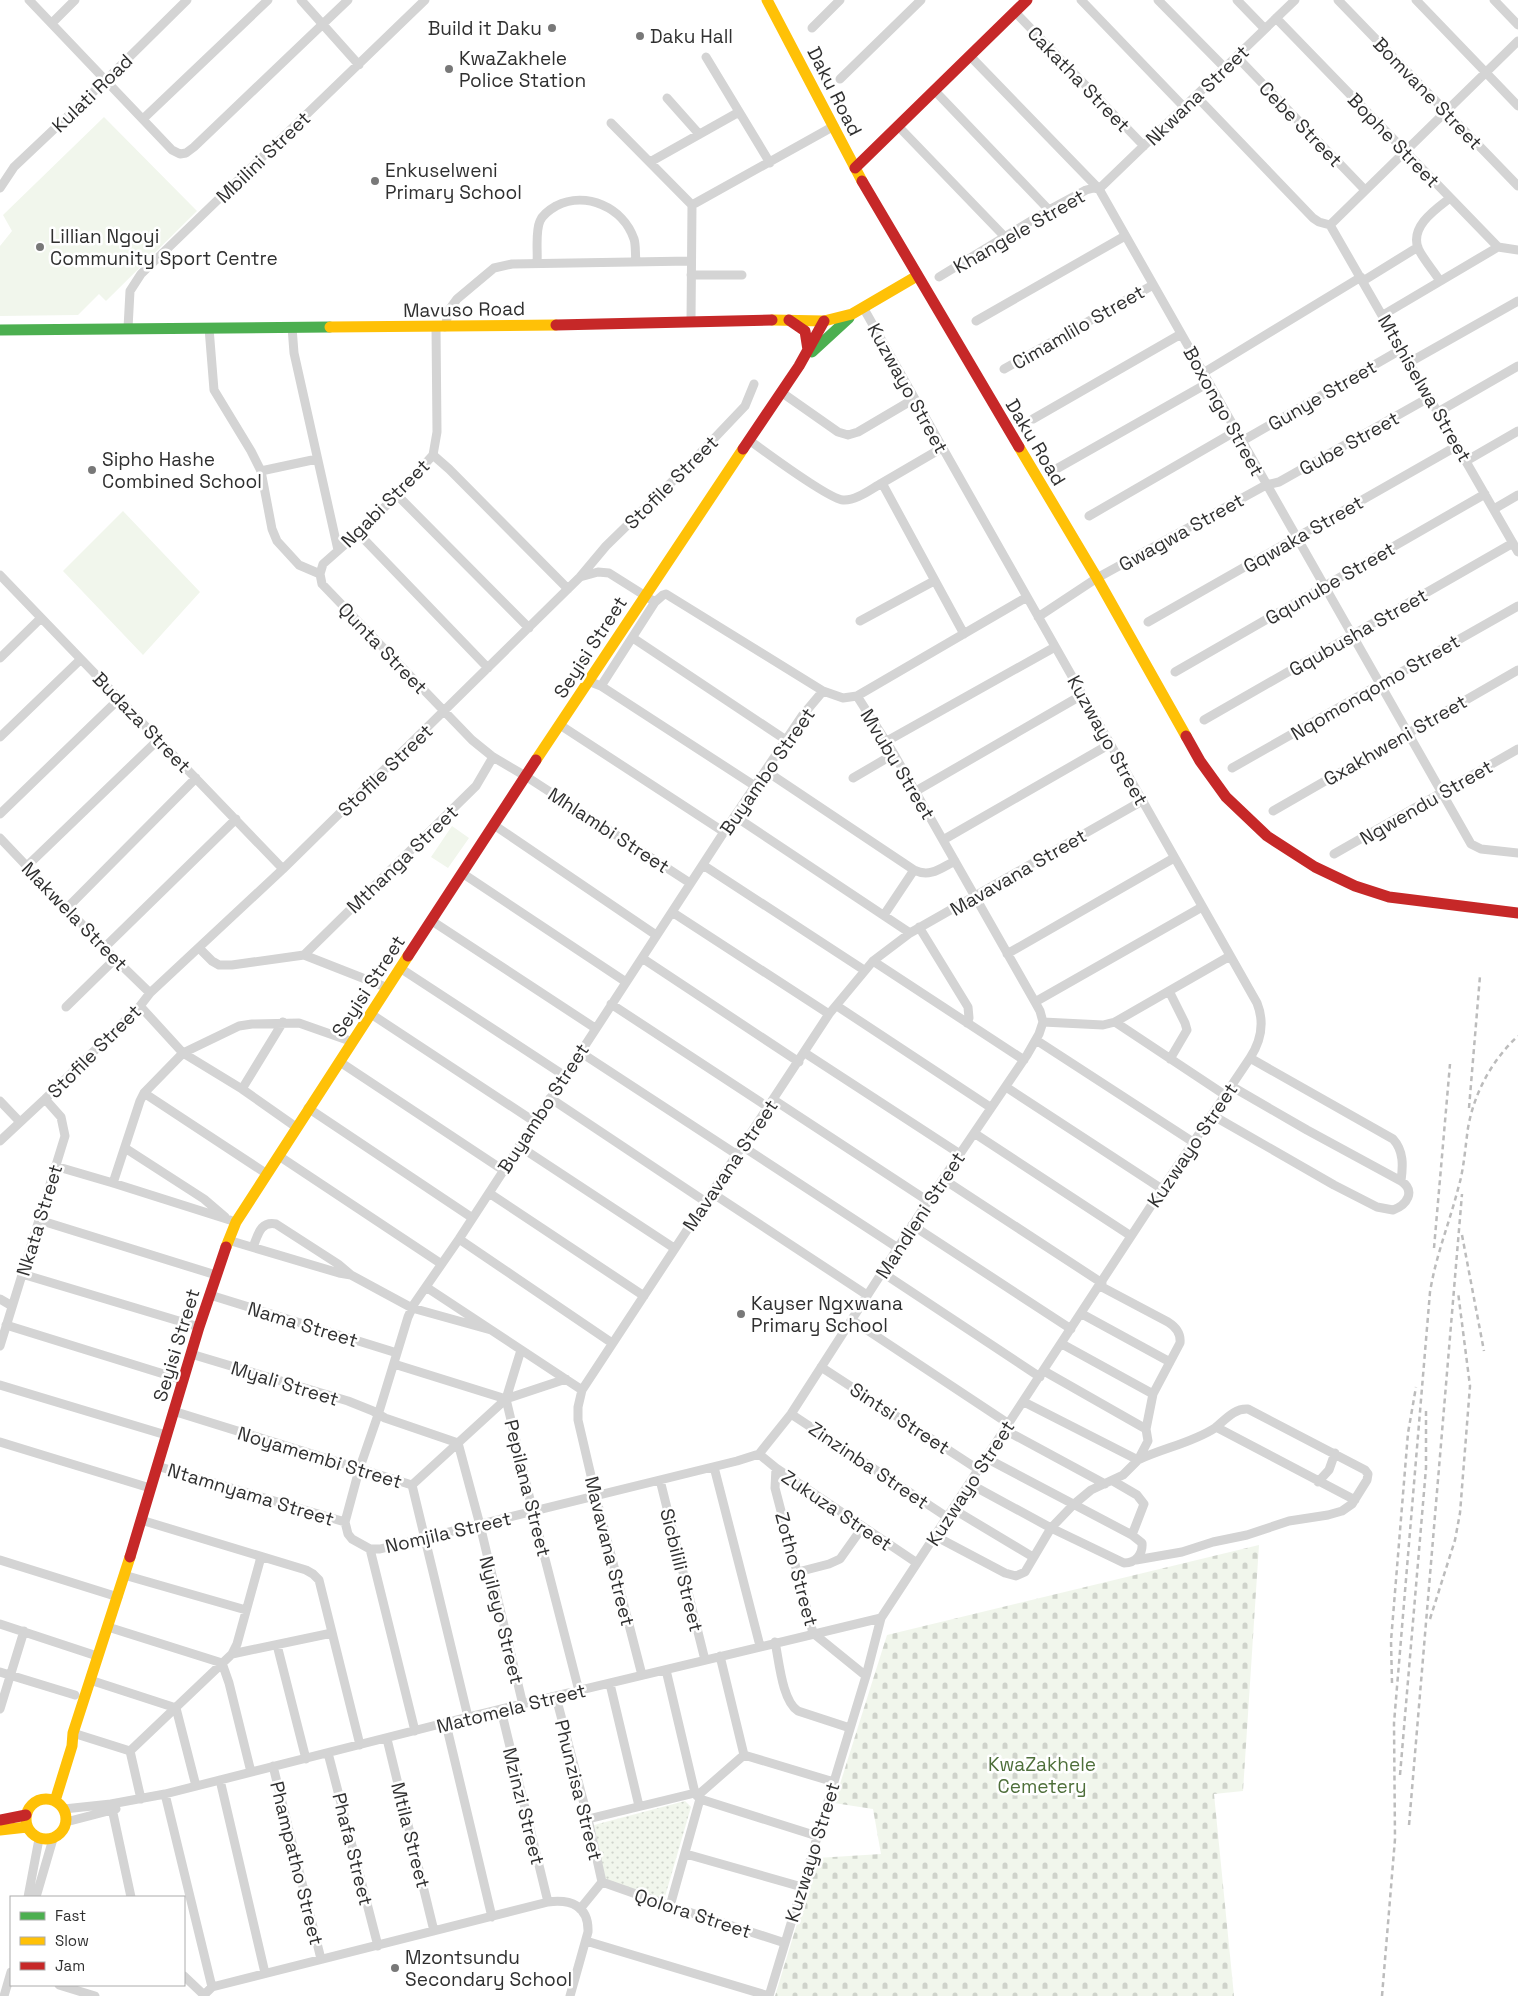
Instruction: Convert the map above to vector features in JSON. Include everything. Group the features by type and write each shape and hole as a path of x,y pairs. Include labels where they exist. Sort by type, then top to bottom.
{"street":[{"path":"29,0 105,82 144,118 176,152 183,154 190,151 348,0"},
{"path":"52,23 75,0"},
{"name":"Kulati Road","path":"0,188 14,167 105,82 186,0"},
{"path":"144,118 268,0"},
{"path":"301,0 359,65"},
{"name":"Mbilini Street","path":"128,328 130,291 141,274 425,0"},
{"name":"Daku Road","path":"767,0 834,126 854,168 1097,578 1200,760 1218,786 1255,827 1315,867 1355,886 1389,897 1518,913"},
{"path":"812,28 840,0"},
{"path":"840,79 921,0"},
{"path":"854,168 1028,0"},
{"path":"1081,0 1184,107"},
{"path":"1158,0 1225,68"},
{"path":"1237,0 1265,29"},
{"name":"Nkwana Street","path":"1099,189 1295,0"},
{"name":"Bomvane Street","path":"1338,0 1518,186"},
{"path":"1416,0 1518,106"},
{"path":"1494,0 1518,25"},
{"name":"Cakatha Street","path":"1015,12 1144,146"},
{"name":"Bophe Street","path":"1276,18 1498,247"},
{"path":"1196,96 1313,218 1318,222 1330,225 1518,41"},
{"name":"Boxongo Street","path":"970,56 1099,189 1468,840 1475,847 1518,853"},
{"path":"706,57 770,163"},
{"name":"Cebe Street","path":"1237,58 1365,190"},
{"path":"935,91 1049,210"},
{"path":"667,98 699,134"},
{"path":"650,162 739,112"},
{"path":"611,123 692,205 691,322"},
{"path":"692,205 834,126"},
{"path":"898,126 1004,236"},
{"name":"Khangele Street","path":"939,277 1049,210 1086,190 1099,189"},
{"path":"1440,281 1418,247 1417,240 1421,225 1450,198"},
{"path":"537,263 538,224 546,212 570,200 586,200 604,205 612,210 626,225 635,241 636,262"},
{"name":"Mtshiselwa Street","path":"1330,225 1518,552"},
{"path":"976,321 1125,236"},
{"path":"1203,373 1418,247"},
{"path":"1383,315 1498,247 1518,250"},
{"path":"440,327 457,299 494,268 512,264 537,263 691,261"},
{"path":"691,275 742,275"},
{"name":"Mavuso Road","path":"0,330 440,327 789,320 824,321 852,314 917,276"},
{"name":"Cimamlilo Street","path":"1004,369 1153,285"},
{"path":"1410,362 1518,301"},
{"name":"Kuzwayo Street","path":"769,1996 866,1676 881,1618 1250,1058 1260,1035 1261,1016 1257,1003 864,308"},
{"path":"799,366 816,346 852,314"},
{"path":"789,320 798,324 806,332 808,350"},
{"name":"Seyisi Street","path":"55,1801 72,1746 73,1733 118,1597 199,1327 228,1240 231,1221 267,1174 308,1108 527,777 588,681 799,366 824,321"},
{"path":"292,327 294,353 338,550"},
{"name":"Ngabi Street","path":"320,574 322,564 358,533 397,495 433,455 437,432 440,327"},
{"path":"209,328 209,352 214,390 251,451 260,471 276,541 299,565 320,574"},
{"path":"1033,419 1181,334"},
{"name":"Gunye Street","path":"1242,441 1402,349"},
{"path":"1438,412 1518,366"},
{"path":"1058,468 1208,383"},
{"name":"Stofile Street","path":"0,1140 45,1099 140,1006 150,993 283,869 530,628 580,577 606,546 686,468 745,406 754,384"},
{"path":"781,392 838,432 848,435 858,432 914,399"},
{"name":"Gube Street","path":"1266,485 1280,482 1430,397"},
{"path":"1089,516 1236,431"},
{"path":"1466,460 1518,431"},
{"path":"748,440 840,499 851,499 942,448"},
{"name":"Gqwaka Street","path":"1148,622 1457,446"},
{"path":"433,455 568,589"},
{"path":"260,471 317,459"},
{"path":"882,483 964,634"},
{"name":"Gwagwa Street","path":"1038,617 1097,578 1266,485"},
{"name":"Gqunube Street","path":"1175,672 1485,494"},
{"path":"397,495 530,628"},
{"path":"1494,509 1518,495"},
{"path":"358,533 488,668"},
{"name":"Gqubusha Street","path":"1204,720 1513,543"},
{"path":"580,577 598,572 609,573 655,602 601,686"},
{"name":"Qunta Street","path":"320,574 322,584 472,740 494,757"},
{"name":"Budaza Street","path":"1,578 283,869"},
{"path":"860,621 934,581"},
{"name":"Mvubu Street","path":"655,602 666,594 823,691 843,698 857,696 887,741 916,791 1040,1011 1043,1022"},
{"path":"857,696 1027,597"},
{"name":"Nqomonqomo Street","path":"1232,768 1518,606"},
{"path":"0,658 41,618"},
{"path":"633,638 786,740"},
{"path":"887,741 1055,647"},
{"path":"0,737 80,659"},
{"name":"Gxakhweni Street","path":"1273,811 1518,670"},
{"path":"588,681 601,686 755,786"},
{"name":"Buyambo Street","path":"345,1522 358,1470 378,1415 412,1308 440,1263 459,1239 690,883 802,716 823,691"},
{"path":"916,791 1082,695"},
{"path":"0,814 119,699"},
{"path":"560,725 724,832"},
{"path":"27,866 159,739"},
{"path":"943,840 1110,744"},
{"name":"Ngwendu Street","path":"1334,854 1518,749"},
{"path":"852,778 894,754"},
{"name":"Mhlambi Street","path":"494,757 690,883"},
{"name":"Mthanga Street","path":"304,955 476,786 494,757"},
{"path":"766,771 914,870 930,874 955,861"},
{"path":"67,908 196,778"},
{"name":"Mavavana Street","path":"642,1675 578,1420 578,1407 582,1390 829,1014 864,970 910,933 1142,801"},
{"path":"736,817 910,933"},
{"path":"105,947 236,819"},
{"path":"494,825 656,935"},
{"name":"Makwela Street","path":"0,838 115,959 150,993"},
{"path":"1007,954 1174,858"},
{"path":"702,866 864,970"},
{"path":"884,915 914,870"},
{"path":"462,873 626,982"},
{"path":"1035,1002 1202,907"},
{"path":"672,912 829,1014"},
{"path":"432,921 595,1028"},
{"path":"919,928 968,1008 969,1018 967,1023"},
{"path":"199,948 215,963 226,965 304,955 388,988"},
{"path":"1043,1022 1103,1025 1115,1022 1230,956"},
{"path":"642,958 799,1062"},
{"path":"66,1008 115,959"},
{"path":"873,961 1024,1060"},
{"path":"400,968 565,1076"},
{"path":"1169,991 1186,1023 1187,1030 1170,1059"},
{"path":"611,1004 928,1201"},
{"path":"140,1006 183,1053 242,1089 296,1127"},
{"path":"837,1006 990,1107"},
{"path":"371,1014 535,1122"},
{"path":"242,1089 283,1022"},
{"path":"114,1183 137,1108 144,1093 183,1053 239,1026 283,1022 299,1023 352,1042"},
{"name":"Mandleni Street","path":"759,1454 791,1414 912,1225 990,1107 1024,1060 1036,1040 1043,1022"},
{"path":"1115,1022 1225,1095"},
{"path":"1036,1040 1193,1142"},
{"path":"580,1052 736,1154"},
{"path":"805,1053 960,1154"},
{"path":"1250,1058 1393,1139 1398,1145 1402,1158 1401,1181"},
{"path":"340,1062 503,1170"},
{"path":"1212,1115 1334,1185 1382,1209 1393,1210 1407,1202 1409,1197 1407,1187 1401,1181 1231,1086"},
{"path":"1006,1087 1162,1189"},
{"path":"144,1093 267,1174"},
{"path":"550,1098 706,1202"},
{"name":"Nkata Street","path":"0,1346 3,1329 12,1306 65,1136 61,1117 45,1099"},
{"path":"0,1101 20,1122"},
{"path":"308,1108 472,1217"},
{"path":"974,1132 1131,1236"},
{"path":"519,1146 674,1248"},
{"path":"742,1146 898,1248"},
{"path":"125,1148 204,1199 231,1221"},
{"path":"278,1156 440,1263"},
{"path":"56,1166 231,1221"},
{"path":"935,1536 1011,1575 1022,1575 1051,1528 1072,1505 1091,1490 1124,1475 1138,1460 1148,1441 1146,1429 1153,1394 1180,1343 1180,1335 1168,1322 1101,1284 943,1179"},
{"path":"489,1193 644,1296"},
{"path":"712,1193 867,1295"},
{"path":"39,1220 216,1275"},
{"path":"253,1247 262,1226 276,1224 338,1264 352,1276"},
{"path":"912,1225 1071,1329"},
{"path":"459,1239 612,1343"},
{"path":"228,1240 352,1276 412,1308 491,1330"},
{"path":"883,1272 1042,1374 1146,1429"},
{"path":"22,1274 199,1327"},
{"path":"426,1287 582,1390"},
{"name":"Nama Street","path":"210,1295 397,1353"},
{"path":"0,1299 12,1306"},
{"path":"1082,1314 1170,1362"},
{"path":"852,1320 1007,1427 1109,1483 1137,1495 1144,1504 1132,1536"},
{"path":"3,1329 183,1380"},
{"path":"1062,1344 1153,1394"},
{"path":"506,1399 521,1350"},
{"name":"Myali Street","path":"191,1354 348,1402 378,1415"},
{"name":"Pepilana Street","path":"394,1364 506,1399 533,1512 580,1691"},
{"name":"Sintsi Street","path":"821,1367 979,1470"},
{"path":"412,1485 506,1399 566,1379"},
{"path":"0,1385 166,1435"},
{"path":"970,1484 1051,1528 1124,1563 1182,1552 1213,1542 1247,1535 1289,1521 1335,1514 1346,1510 1355,1500 1367,1480 1368,1474 1365,1470 1248,1409 1235,1412 1216,1427 1200,1436 1138,1460 1024,1402"},
{"name":"Noyamembi Street","path":"174,1411 358,1470 412,1485 468,1717"},
{"name":"Zinzinba Street","path":"791,1414 950,1513 1033,1558"},
{"path":"378,1415 458,1443"},
{"path":"1216,1427 1355,1500"},
{"path":"0,1442 111,1478 150,1488"},
{"name":"Nyileyo Street","path":"458,1443 480,1525 523,1704"},
{"path":"1318,1482 1329,1470 1334,1453"},
{"name":"Nomjila Street","path":"370,1549 380,1549 596,1497 759,1454"},
{"name":"Zukuza Street","path":"759,1454 862,1528 917,1563"},
{"path":"986,1458 1141,1542 1143,1545 1136,1560"},
{"name":"Ntamnyama Street","path":"157,1466 345,1522"},
{"path":"714,1467 760,1646"},
{"name":"Zotho Street","path":"776,1468 774,1488 813,1633 866,1676"},
{"name":"Sicbilili Street","path":"660,1480 705,1660"},
{"path":"141,1520 306,1570 319,1580 360,1745"},
{"path":"345,1522 348,1534 352,1540 370,1549 415,1731"},
{"path":"798,1572 840,1560 862,1528"},
{"path":"131,1755 232,1654 261,1557"},
{"path":"0,1560 118,1597"},
{"path":"124,1575 246,1610"},
{"name":"Matomela Street","path":"64,1810 111,1807 135,1803 141,1799 387,1739 468,1717 881,1618"},
{"path":"0,1624 97,1656"},
{"path":"108,1627 222,1663"},
{"path":"0,1709 24,1631"},
{"path":"232,1654 332,1633"},
{"path":"775,1642 786,1691 792,1707 798,1711 850,1728"},
{"path":"277,1645 306,1758"},
{"path":"720,1656 744,1755"},
{"path":"222,1663 229,1683 251,1772"},
{"path":"666,1670 697,1796 686,1854 670,1906"},
{"path":"0,1672 75,1695"},
{"path":"90,1680 176,1708"},
{"path":"610,1684 639,1806"},
{"name":"Phunzisa Street","path":"556,1697 602,1882"},
{"path":"176,1708 196,1786"},
{"name":"Mzinzi Street","path":"501,1710 548,1902"},
{"path":"446,1724 492,1917"},
{"path":"73,1733 131,1755"},
{"name":"Seyisi Street","path":"42,1799 52,1785 67,1742 73,1733"},
{"name":"Mtila Street","path":"387,1739 434,1930"},
{"name":"Phafa Street","path":"328,1753 378,1946"},
{"path":"131,1755 141,1799"},
{"path":"744,1755 834,1782"},
{"path":"697,1796 744,1755"},
{"name":"Phampatho Street","path":"273,1766 321,1959"},
{"path":"220,1780 265,1974"},
{"path":"165,1794 212,1987"},
{"path":"588,1820 639,1806 697,1796 817,1836"},
{"path":"42,1799 55,1801 64,1810 66,1822 60,1834 53,1839 39,1839 33,1836 27,1821 32,1805 42,1799"},
{"path":"111,1807 131,1896"},
{"name":"Matomela Street","path":"66,1822 111,1807"},
{"path":"0,1820 27,1821"},
{"path":"0,1830 27,1821"},
{"path":"28,1896 39,1839"},
{"path":"36,1896 53,1839"},
{"path":"686,1854 802,1887"},
{"path":"580,1909 602,1882"},
{"name":"Qolora Street","path":"602,1882 785,1943"},
{"path":"185,1977 203,1995 212,1987 378,1946 434,1930 548,1902 569,1902 580,1909 588,1921 586,1941 570,1996"},
{"path":"586,1941 769,1996"},
{"path":"4,1996 10,1975"},
{"path":"62,1986 95,1996"}],"green space":[{"path":"104,117 197,211 106,301 99,294 78,315 0,316 0,246 12,231 3,215"},
{"path":"123,511 200,592 143,655 63,571"},
{"path":"452,826 469,838 448,868 431,857"},
{"name":"KwaZakhele Cemetery","path":"1259,1545 1243,1791 1214,1794 1234,1996 775,1996 817,1858 881,1854 873,1809 834,1803 887,1635"},
{"path":"685,1801 691,1807 664,1900 605,1879 594,1825"}],"railway":[{"path":"1469,1108 1480,976"},
{"path":"1382,1996 1395,1839 1394,1723 1430,1292 1439,1252 1460,1181 1468,1128 1475,1102 1492,1066 1518,1036"},
{"path":"1434,1248 1450,1064"},
{"path":"1409,1825 1462,1194"},
{"path":"1462,1235 1484,1351"},
{"path":"1430,1619 1455,1540 1460,1513 1470,1386 1458,1292"},
{"path":"1392,1683 1391,1641 1408,1433 1416,1387"},
{"path":"1400,1775 1426,1468 1426,1411"}],"traffic: fast":[{"path":"812,352 849,318"},
{"path":"0,330 330,327"}],"traffic: slow":[{"path":"767,0 862,181"},
{"path":"772,320 824,321 852,314 917,276"},
{"path":"330,327 556,325"},
{"path":"1019,447 1097,578 1186,736"},
{"path":"536,760 743,449"},
{"path":"226,1247 236,1222 408,956"},
{"path":"55,1801 72,1746 73,1733 130,1557"},
{"path":"50,1799 57,1802 63,1808 66,1819 65,1827 57,1836 50,1839 42,1839 35,1836 27,1827 26,1815 29,1808 38,1800 50,1799"},
{"path":"0,1830 27,1827"}],"traffic: jam":[{"path":"855,168 1027,0"},
{"path":"862,181 1019,447"},
{"path":"556,325 772,320"},
{"path":"789,320 805,331 808,350"},
{"path":"743,449 799,366 824,321"},
{"path":"1186,736 1200,761 1226,797 1267,836 1315,867 1355,886 1389,897 1518,913"},
{"path":"408,956 536,760"},
{"path":"130,1557 199,1327 226,1247"},
{"path":"0,1820 26,1815"}],"place":[{"name":"Build it Daku","path":"552,28"},
{"name":"Daku Hall","path":"640,36"},
{"name":"KwaZakhele Police Station","path":"449,69"},
{"name":"Enkuselweni Primary School","path":"375,181"},
{"name":"Lillian Ngoyi Community Sport Centre","path":"40,247"},
{"name":"Sipho Hashe Combined School","path":"92,470"},
{"name":"Kayser Ngxwana Primary School","path":"741,1314"},
{"name":"Mzontsundu Secondary School","path":"395,1968"}]}
